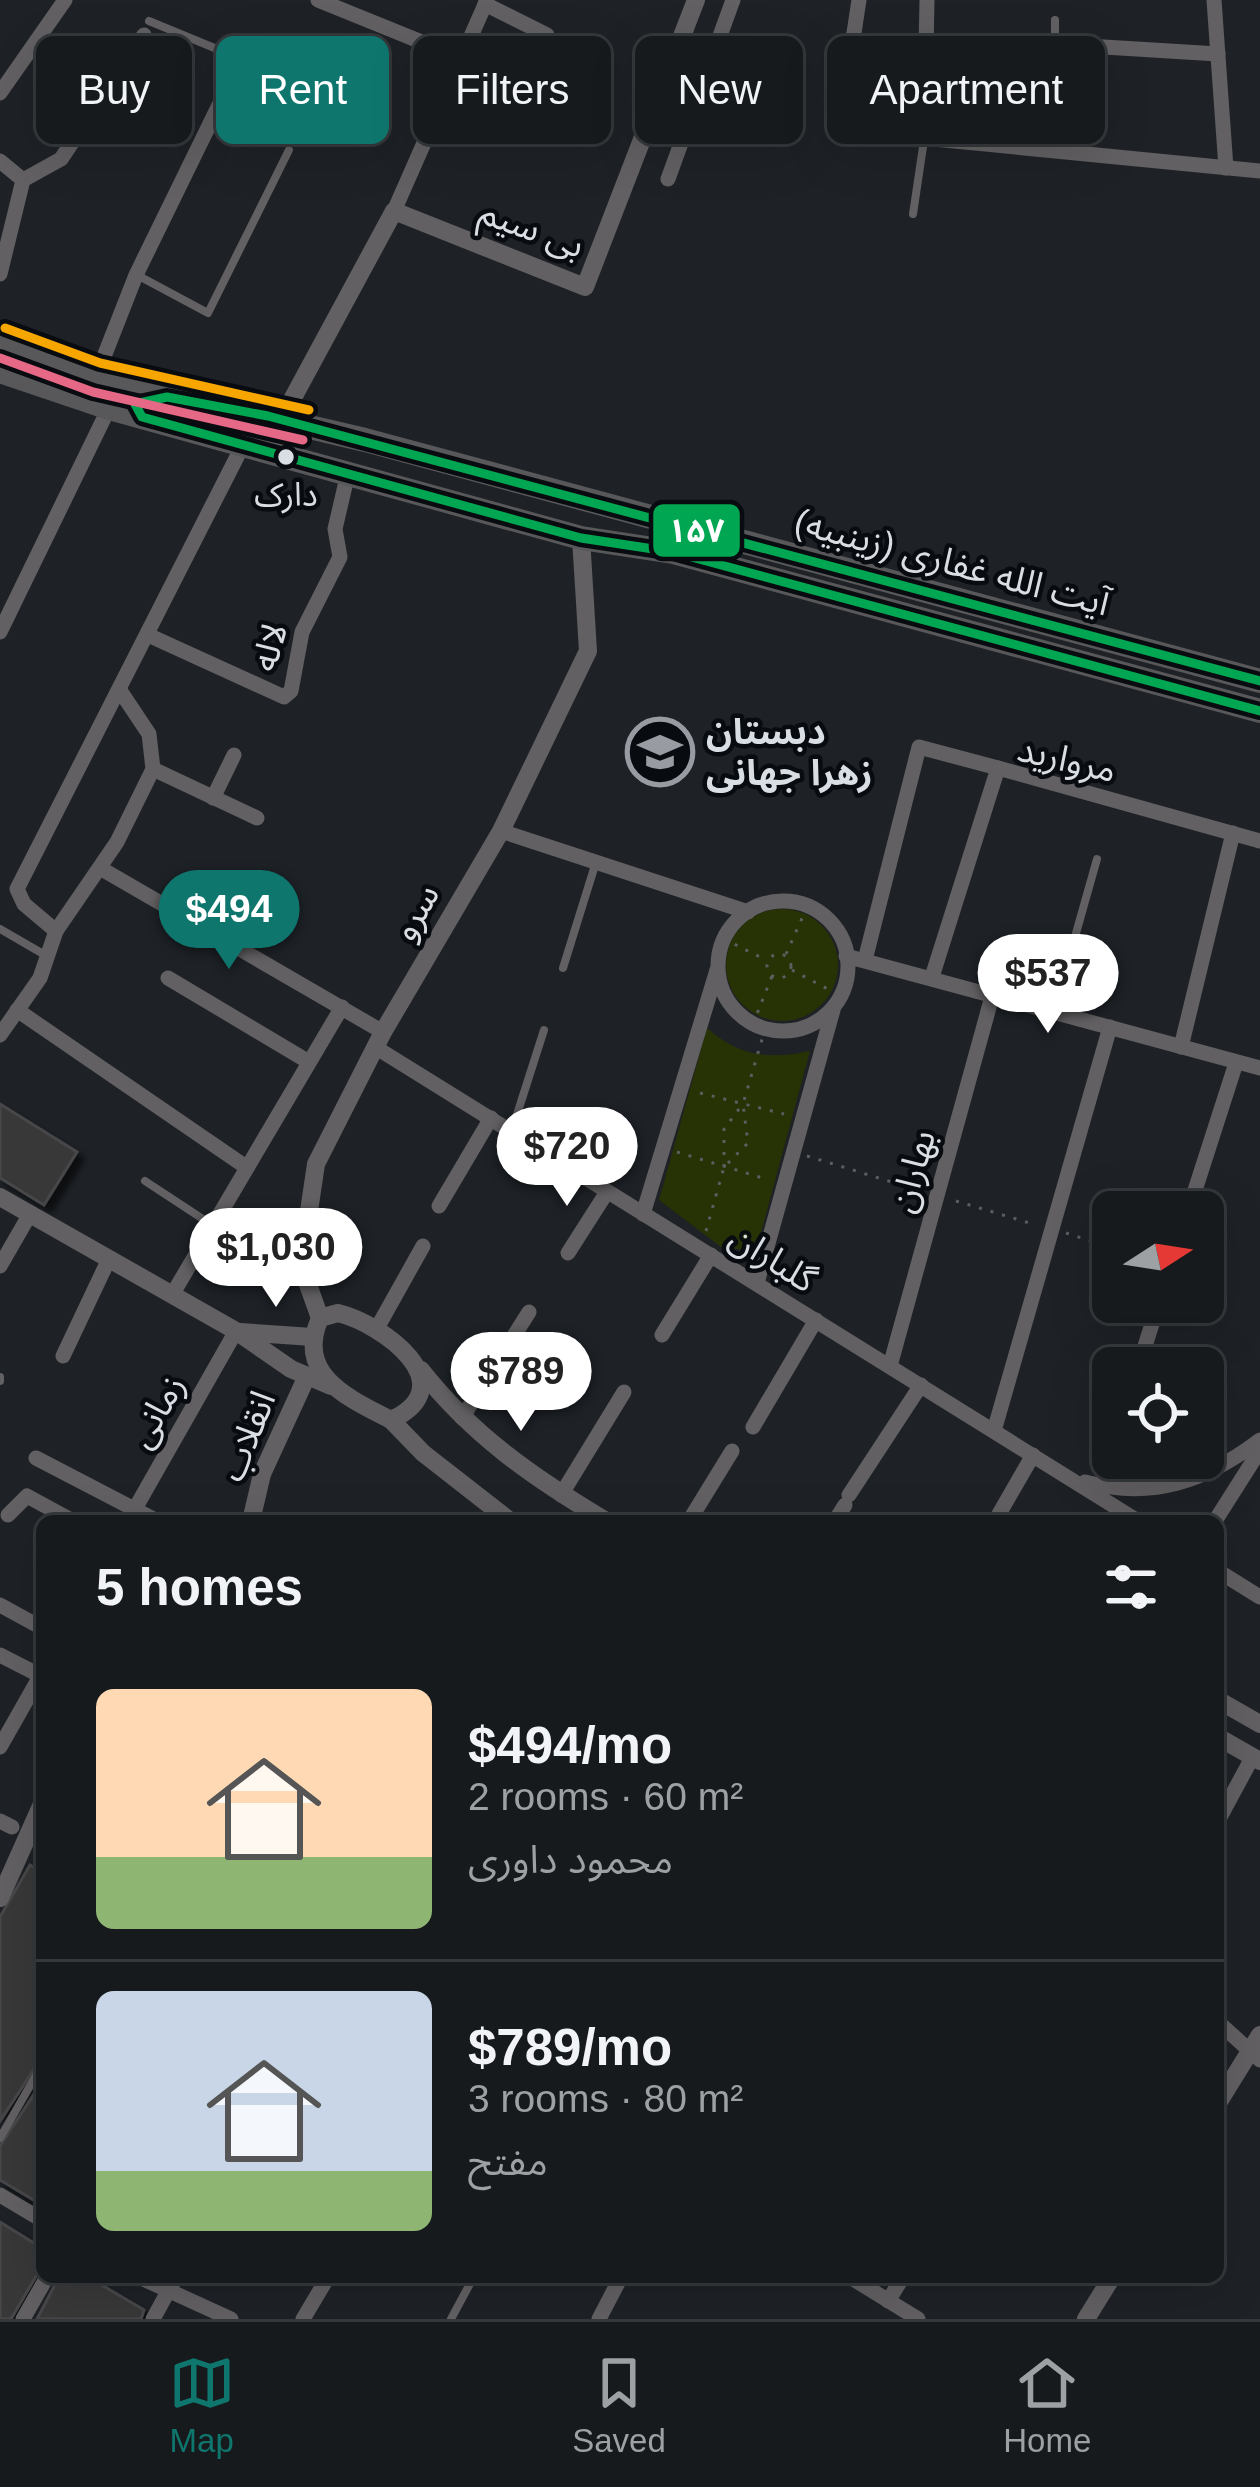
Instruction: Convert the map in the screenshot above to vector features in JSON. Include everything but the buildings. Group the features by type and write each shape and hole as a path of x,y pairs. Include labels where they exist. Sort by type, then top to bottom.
{"main road":[{"name":"آیت الله غفاری (زینبیه)","path":"0,342 97,377 281,420 1260,682"},
{"name":"آیت الله غفاری (زینبیه)","path":"0,370 142,418 581,538 673,551 1260,711"},
{"path":"49,387 89,392 97,377"},
{"path":"142,418 139,399 178,397"}],"street":[{"path":"0,93 65,0"},
{"path":"318,0 413,39"},
{"name":"بی سیم","path":"394,211 585,287 696,0"},
{"path":"668,179 734,0"},
{"path":"854,36 859,0"},
{"path":"926,36 927,0"},
{"path":"1214,0 1226,168"},
{"path":"471,36 486,2 547,35"},
{"path":"0,274 23,180 61,159 146,28"},
{"path":"1105,47 1218,54"},
{"path":"97,377 136,275 216,111"},
{"path":"281,420 394,211 423,144"},
{"path":"979,144 1260,171"},
{"path":"0,161 23,180"},
{"path":"0,632 109,408"},
{"path":"56,931 23,904 17,889 243,445"},
{"name":"لاله","path":"148,635 284,697 291,692 302,632 340,557 335,530 348,472"},
{"name":"سرو","path":"331,1386 320,1374 316,1328 301,1265 306,1203 316,1164 379,1039 500,831 588,651 581,538"},
{"path":"0,1035 40,978 56,931 136,808 152,769 149,734 121,692"},
{"path":"865,960 920,747 998,768"},
{"path":"212,798 234,755"},
{"name":"مروارید","path":"932,976 998,768 1260,842"},
{"path":"152,769 256,818"},
{"path":"500,831 748,912"},
{"path":"1181,1047 1233,833"},
{"name":"گلباران","path":"100,868 342,1007 379,1039 512,1132 1128,1515"},
{"path":"643,1214 724,939 748,912 779,901 807,907 834,926 846,956 757,1283"},
{"path":"846,956 1260,1068"},
{"path":"718,964 723,992 759,1026 796,1031 837,1002"},
{"path":"167,978 309,1062"},
{"name":"بهاران","path":"890,1366 993,993"},
{"path":"172,1294 342,1007"},
{"path":"17,1010 246,1167"},
{"path":"994,1431 1110,1027"},
{"path":"1195,1191 1237,1063"},
{"path":"439,1206 491,1118"},
{"path":"568,1253 608,1192"},
{"path":"0,1197 307,1376 392,1420 423,1453 502,1515"},
{"path":"0,1266 30,1214"},
{"path":"376,1330 423,1246"},
{"path":"662,1335 711,1255"},
{"path":"62,1356 109,1261"},
{"path":"462,1418 529,1312"},
{"path":"236,1331 316,1328 338,1313 376,1330 418,1367 462,1418 524,1472 596,1515"},
{"path":"753,1427 816,1320"},
{"name":"زمانی","path":"132,1515 236,1331"},
{"path":"392,1420 418,1402 418,1367"},
{"name":"انقلاب","path":"252,1515 262,1474 307,1376"},
{"path":"838,1515 921,1385"},
{"path":"561,1495 624,1392"},
{"path":"1066,1476 1101,1486 1163,1489 1217,1472 1260,1440"},
{"path":"1219,1515 1260,1450"},
{"path":"693,1515 732,1451"},
{"path":"998,1515 1033,1455"},
{"path":"36,1458 129,1515"},
{"path":"1101,1486 1103,1479"},
{"path":"8,1515 27,1496 62,1515"},
{"path":"1224,1575 1260,1597"},
{"path":"0,1605 36,1625"},
{"path":"0,1655 36,1672"},
{"path":"0,1748 36,1683"},
{"path":"1224,1703 1260,1724"},
{"path":"1224,1740 1256,1758 1224,1811"},
{"path":"0,1898 36,1818"},
{"path":"1224,2026 1257,2049 1224,2095"},
{"path":"0,2195 36,2216"},
{"path":"22,2319 43,2283"},
{"path":"150,2283 231,2319"},
{"path":"153,2319 173,2283"},
{"path":"303,2319 324,2283"},
{"path":"599,2319 618,2283"},
{"path":"860,2283 918,2319"},
{"path":"888,2301 899,2283"},
{"path":"1086,2319 1108,2283"}],"lane":[{"path":"1054,20 1054,36"},
{"path":"146,28 216,50"},
{"path":"914,214 923,144"},
{"path":"136,275 208,313 289,150"},
{"path":"1054,1011 1096,859"},
{"path":"562,968 596,862"},
{"path":"0,929 45,955"},
{"path":"512,1132 544,1030"},
{"path":"145,1181 212,1225"},
{"path":"0,2138 36,2075"},
{"path":"451,2319 470,2283"}],"path":[{"path":"724,939 768,961 785,955 807,907"},
{"path":"785,955 791,969 837,1002"},
{"path":"724,1167 748,1143 743,1104 772,975 768,961"},
{"path":"772,975 783,977 791,969"},
{"path":"690,1090 792,1116"},
{"path":"704,1237 724,1167 724,1130 743,1104"},
{"path":"673,1151 774,1182"}],"green space":[{"path":"782,909 803,914 821,926 833,944 838,965 833,986 821,1004 803,1016 782,1021 761,1016 743,1004 731,986 726,965 731,944 743,926 761,914"},
{"path":"707,1028 731,1045 755,1053 810,1051 759,1240 744,1250 721,1247 659,1200"}],"transit line":[{"path":"5,328 100,363 309,410"},
{"path":"0,358 93,392 303,440"},
{"name":"۱۵۷","path":"1260,681 268,416 167,397 135,404 142,417 581,538 673,552 1260,711"}],"place":[{"name":"دارک","path":"286,457"},
{"name":"دبستان زهرا جهانی","path":"660,752"}]}
